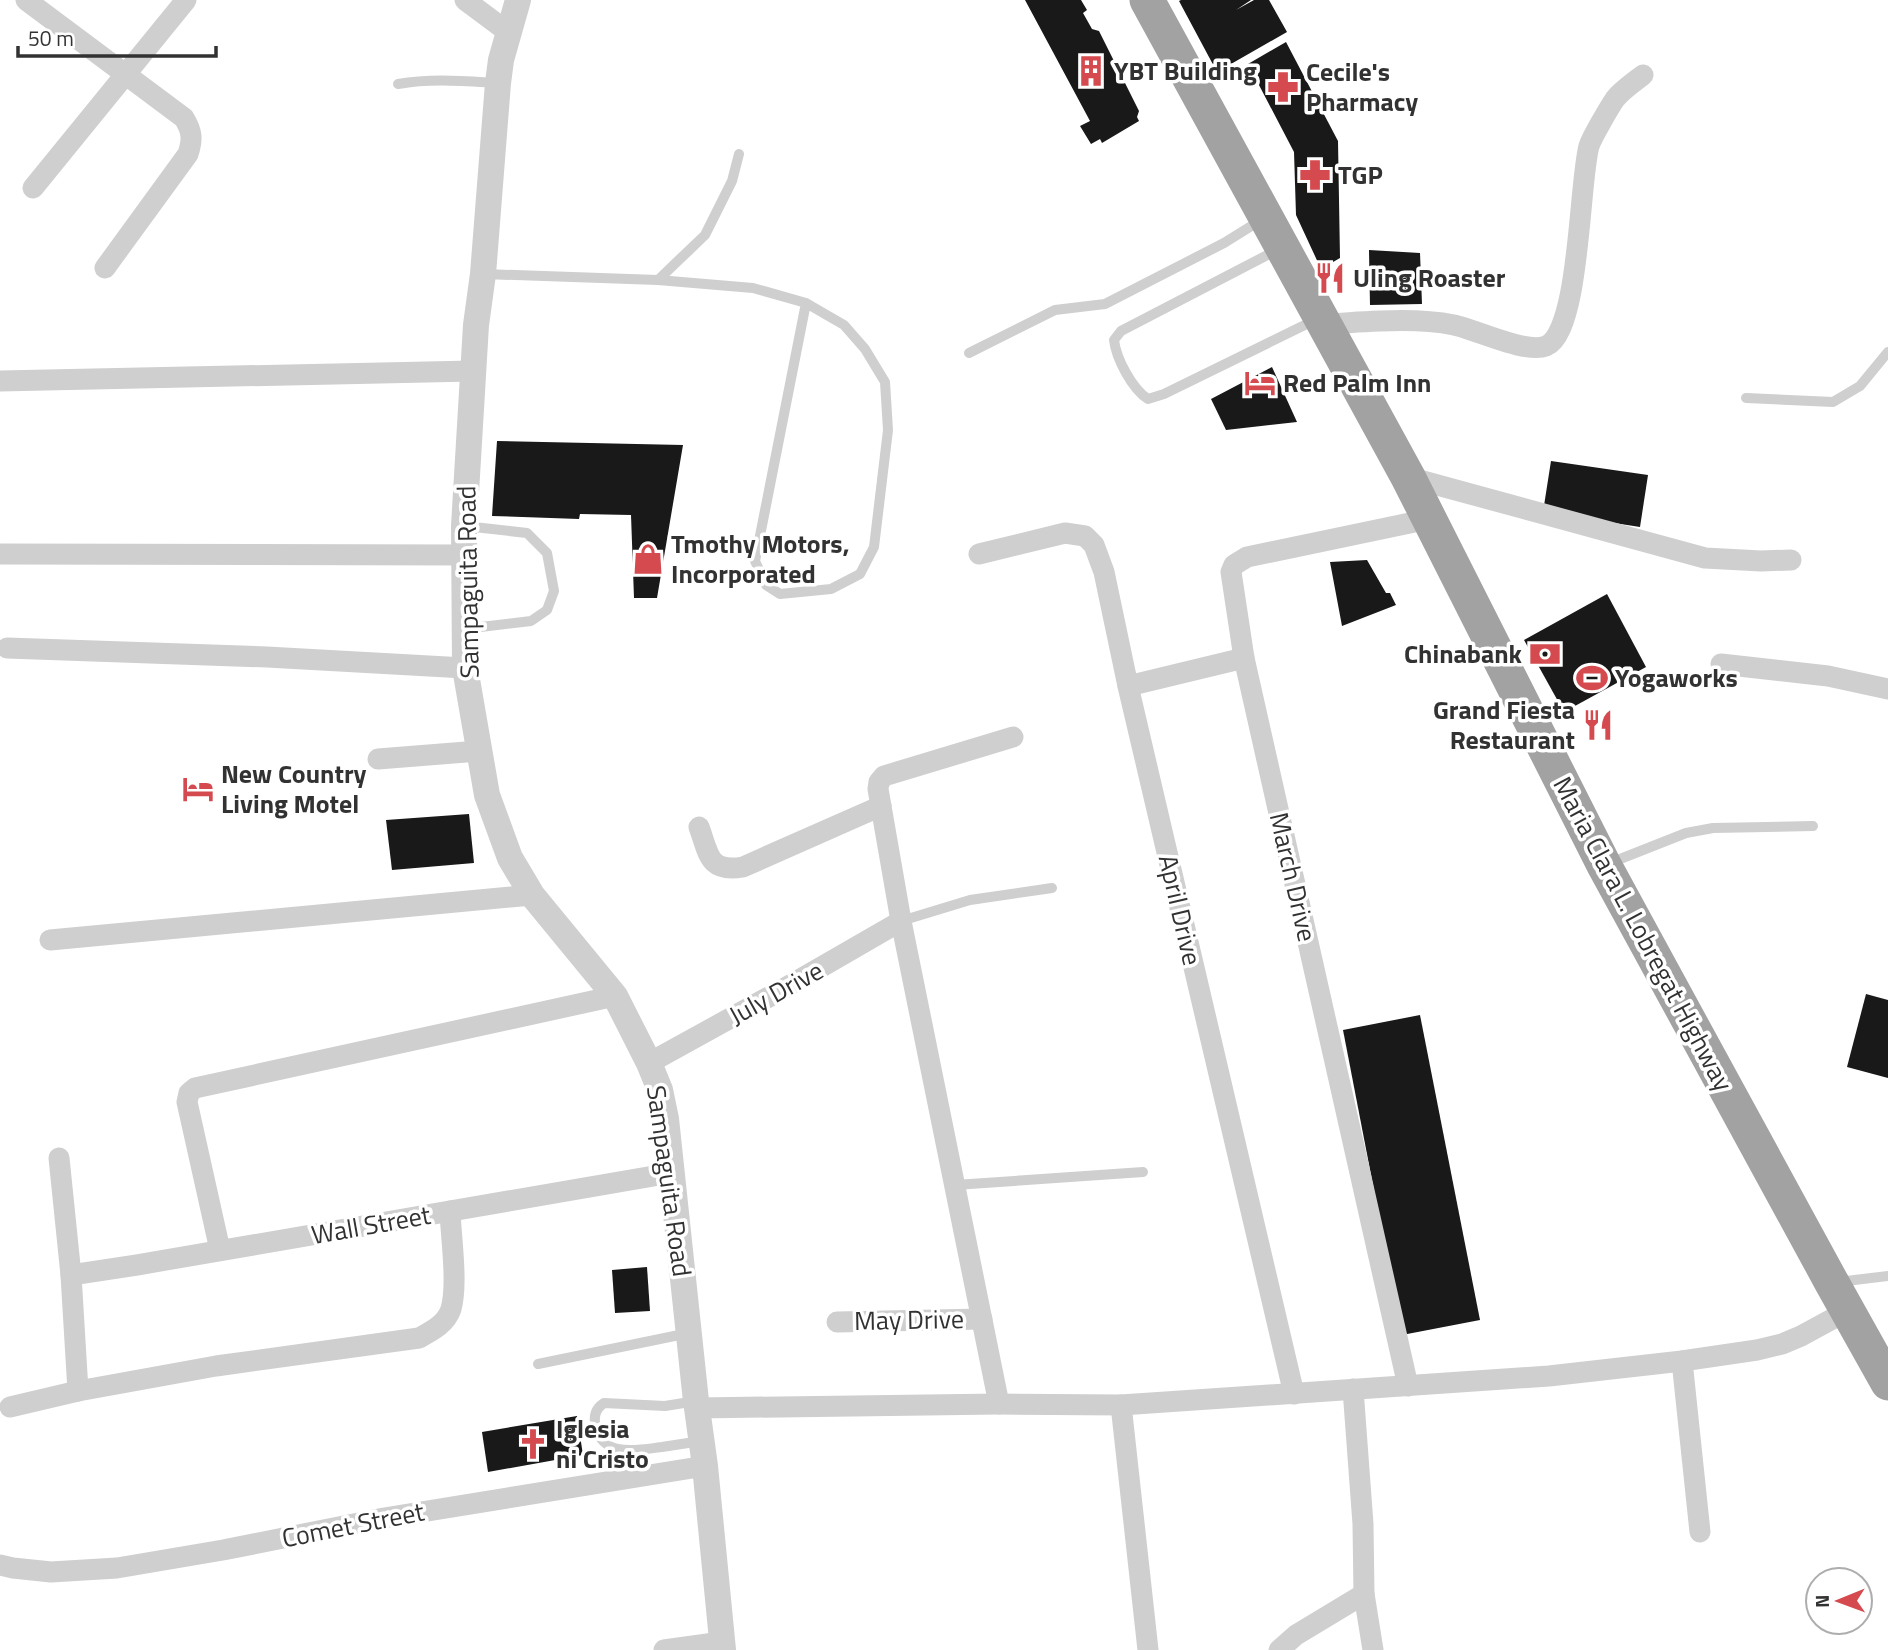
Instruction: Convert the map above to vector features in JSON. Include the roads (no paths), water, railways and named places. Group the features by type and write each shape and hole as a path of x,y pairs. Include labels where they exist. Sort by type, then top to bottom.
{"highway":[{"name":"Maria Clara L. Lobregat Highway","path":"1147,0 1408,477 1604,865 1888,1383"}],"street":[{"path":"26,0 184,118 191,128 192,140 188,154 105,268"},
{"path":"33,188 186,0"},
{"path":"465,0 508,33"},
{"name":"Sampaguita Road","path":"517,0 500,60 483,274 476,325 463,555 465,668 487,794 510,858 532,895 615,996 660,1090 666,1119 704,1453 723,1646"},
{"path":"1324,321 1428,322 1454,325 1522,347 1546,346 1560,334 1571,296 1590,145 1615,99 1643,75"},
{"path":"0,381 473,371"},
{"path":"1408,477 1705,558 1791,560"},
{"name":"March Drive","path":"1408,1386 1244,658 1231,572 1234,565 1247,558 1429,519"},
{"name":"April Drive","path":"978,554 1065,533 1085,536 1094,545 1104,572 1128,687 1294,1394"},
{"path":"0,554 463,555"},
{"path":"7,648 267,657 465,668"},
{"path":"1128,687 1244,658"},
{"path":"1721,664 1828,676 1888,689"},
{"path":"999,1404 901,921 878,789 884,776 1013,737"},
{"path":"378,759 479,751"},
{"path":"699,827 710,859 720,867 728,869 743,867 881,806"},
{"path":"50,940 532,895"},
{"name":"July Drive","path":"649,1063 901,921"},
{"path":"220,1250 187,1102 189,1093 195,1088 615,996"},
{"path":"59,1158 71,1275 78,1391"},
{"name":"Wall Street","path":"71,1275 671,1172"},
{"path":"10,1408 78,1391 216,1366 419,1338 439,1326 450,1311 453,1283 450,1211"},
{"path":"697,1405 1121,1405 1549,1376 1682,1361 1782,1344 1801,1336 1839,1297"},
{"name":"May Drive","path":"837,1322 982,1319"},
{"path":"1682,1361 1700,1531"},
{"path":"1353,1389 1363,1524 1364,1594 1373,1650"},
{"path":"1121,1405 1148,1650"},
{"name":"Comet Street","path":"0,1565 51,1572 117,1568 384,1518 704,1453"},
{"path":"1279,1650 1296,1635 1364,1594"},
{"path":"664,1650 723,1646"}],"lane":[{"path":"398,84 435,80 498,83"},
{"path":"658,280 705,235 732,181 739,154"},
{"path":"969,353 1055,310 1105,304 1224,243 1267,216"},
{"path":"1283,247 1121,331 1114,340 1116,354 1140,394 1148,399 1324,321"},
{"path":"483,274 658,280 753,288 806,303 844,325 865,349 885,382 888,430 874,547 860,574 831,589 780,594 766,585 755,561 806,303"},
{"path":"1746,398 1833,401 1860,386 1888,352"},
{"path":"464,526 527,533 547,553 554,591 547,610 531,621 464,629"},
{"path":"1604,865 1686,833 1713,828 1813,826"},
{"path":"901,921 970,900 1052,888"},
{"path":"955,1185 1143,1172"},
{"path":"1839,1297 1888,1276"},
{"path":"538,1364 690,1333"},
{"path":"697,1405 604,1403 595,1413 595,1423 599,1437 605,1445 616,1450 704,1453"}],"place":[{"name":"YBT Building","path":"1091,71"},
{"name":"Cecile's Pharmacy","path":"1283,87"},
{"name":"TGP","path":"1315,175"},
{"name":"Uling Roaster","path":"1330,278"},
{"name":"Red Palm Inn","path":"1260,383"},
{"name":"Tmothy Motors, Incorporated","path":"648,559"},
{"name":"Chinabank","path":"1545,654"},
{"name":"Yogaworks","path":"1592,678"},
{"name":"Grand Fiesta Restaurant","path":"1598,725"},
{"name":"New Country Living Motel","path":"198,789"},
{"name":"Iglesia ni Cristo","path":"533,1444"}]}
